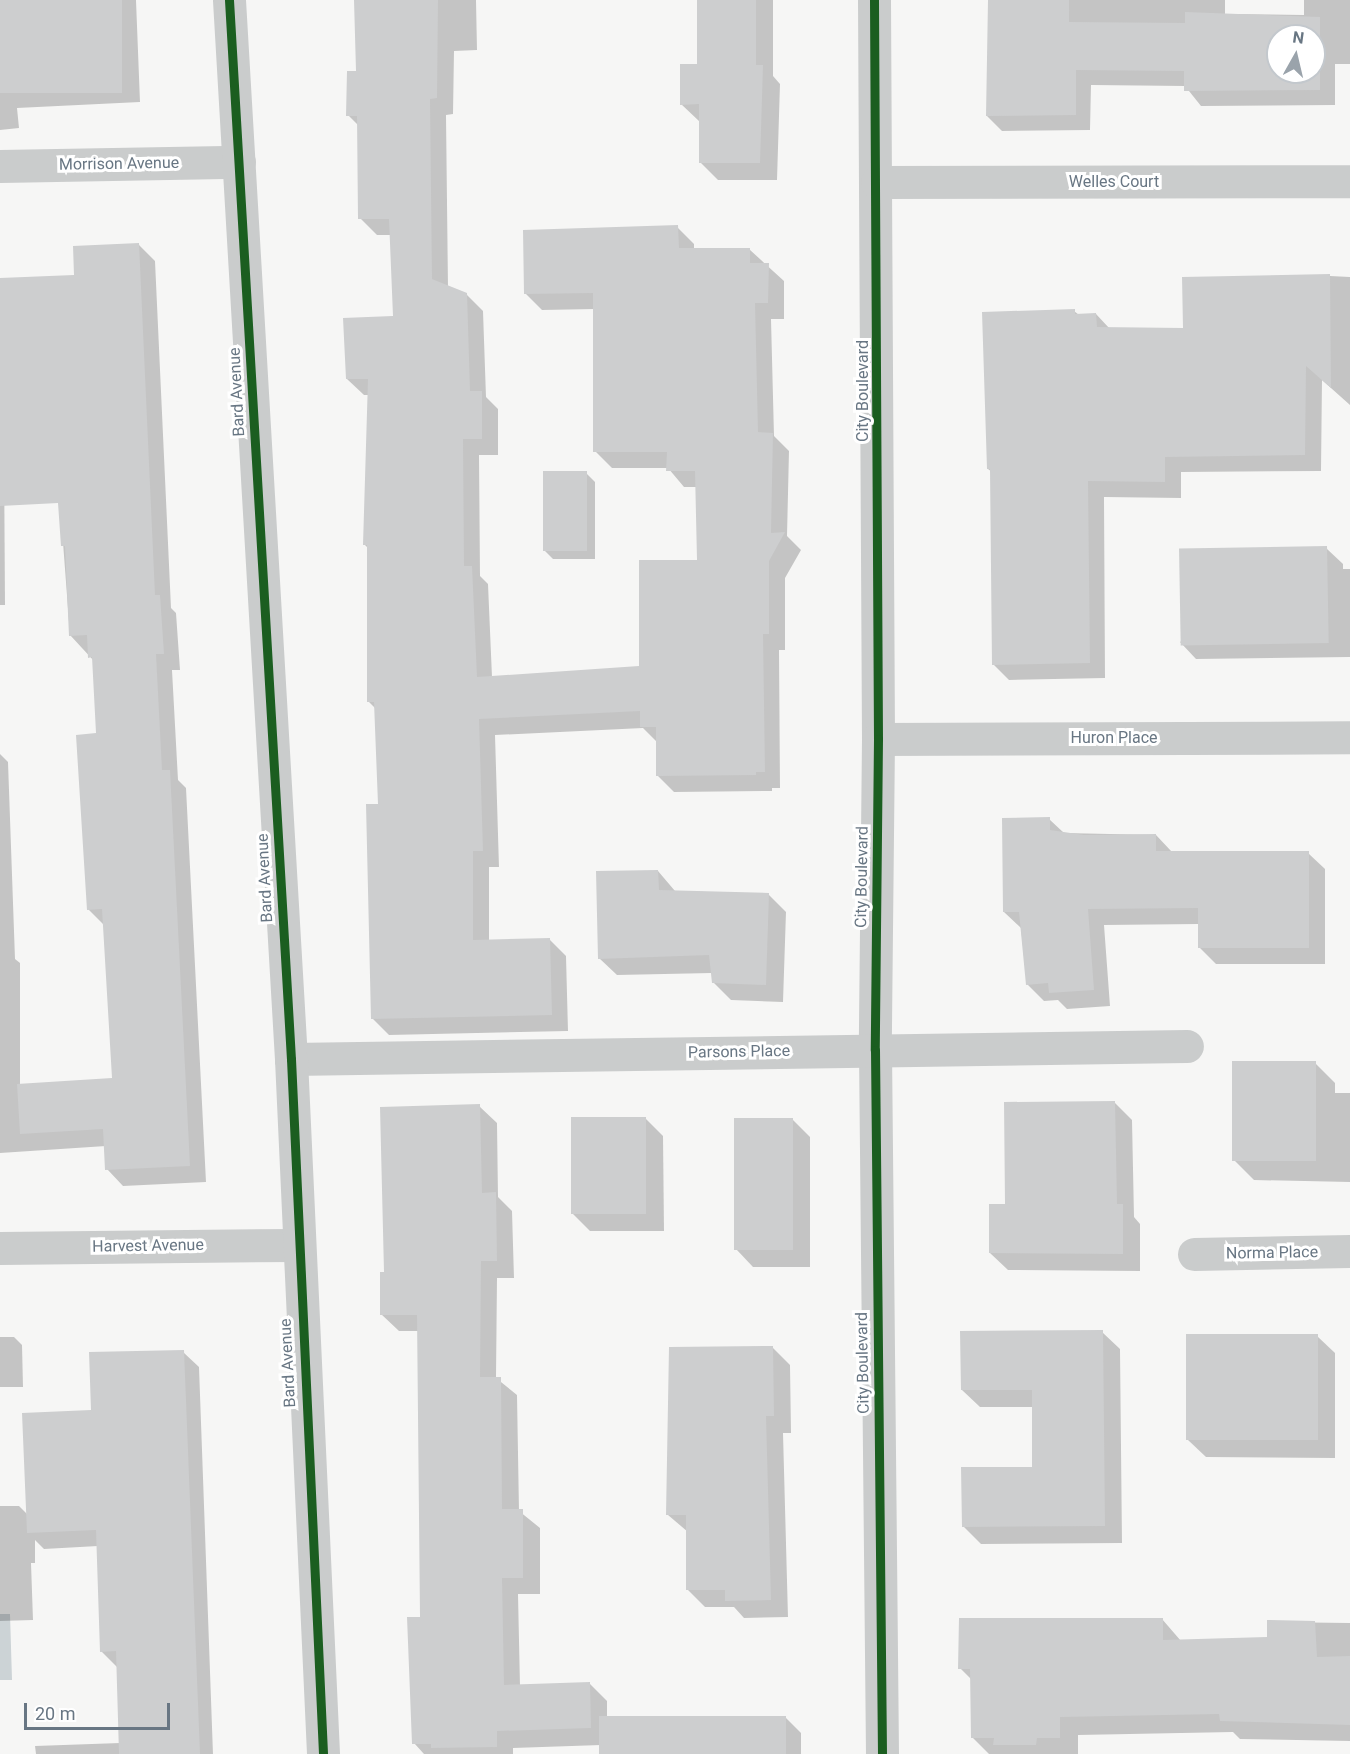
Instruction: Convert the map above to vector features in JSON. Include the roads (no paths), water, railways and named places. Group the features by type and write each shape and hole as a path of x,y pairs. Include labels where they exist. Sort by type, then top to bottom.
{"street":[{"name":"Bard Avenue","path":"229,0 291,1059 297,1245 323,1754"},
{"name":"City Boulevard","path":"874,0 877,182 878,739 875,1050 882,1754"},
{"name":"Morrison Avenue","path":"0,166 239,162"},
{"name":"Welles Court","path":"877,182 1350,181"},
{"name":"Huron Place","path":"878,739 1350,737"},
{"name":"Parsons Place","path":"291,1059 1187,1046"},
{"name":"Harvest Avenue","path":"0,1248 297,1245"},
{"name":"Norma Place","path":"1194,1254 1350,1251"}]}
